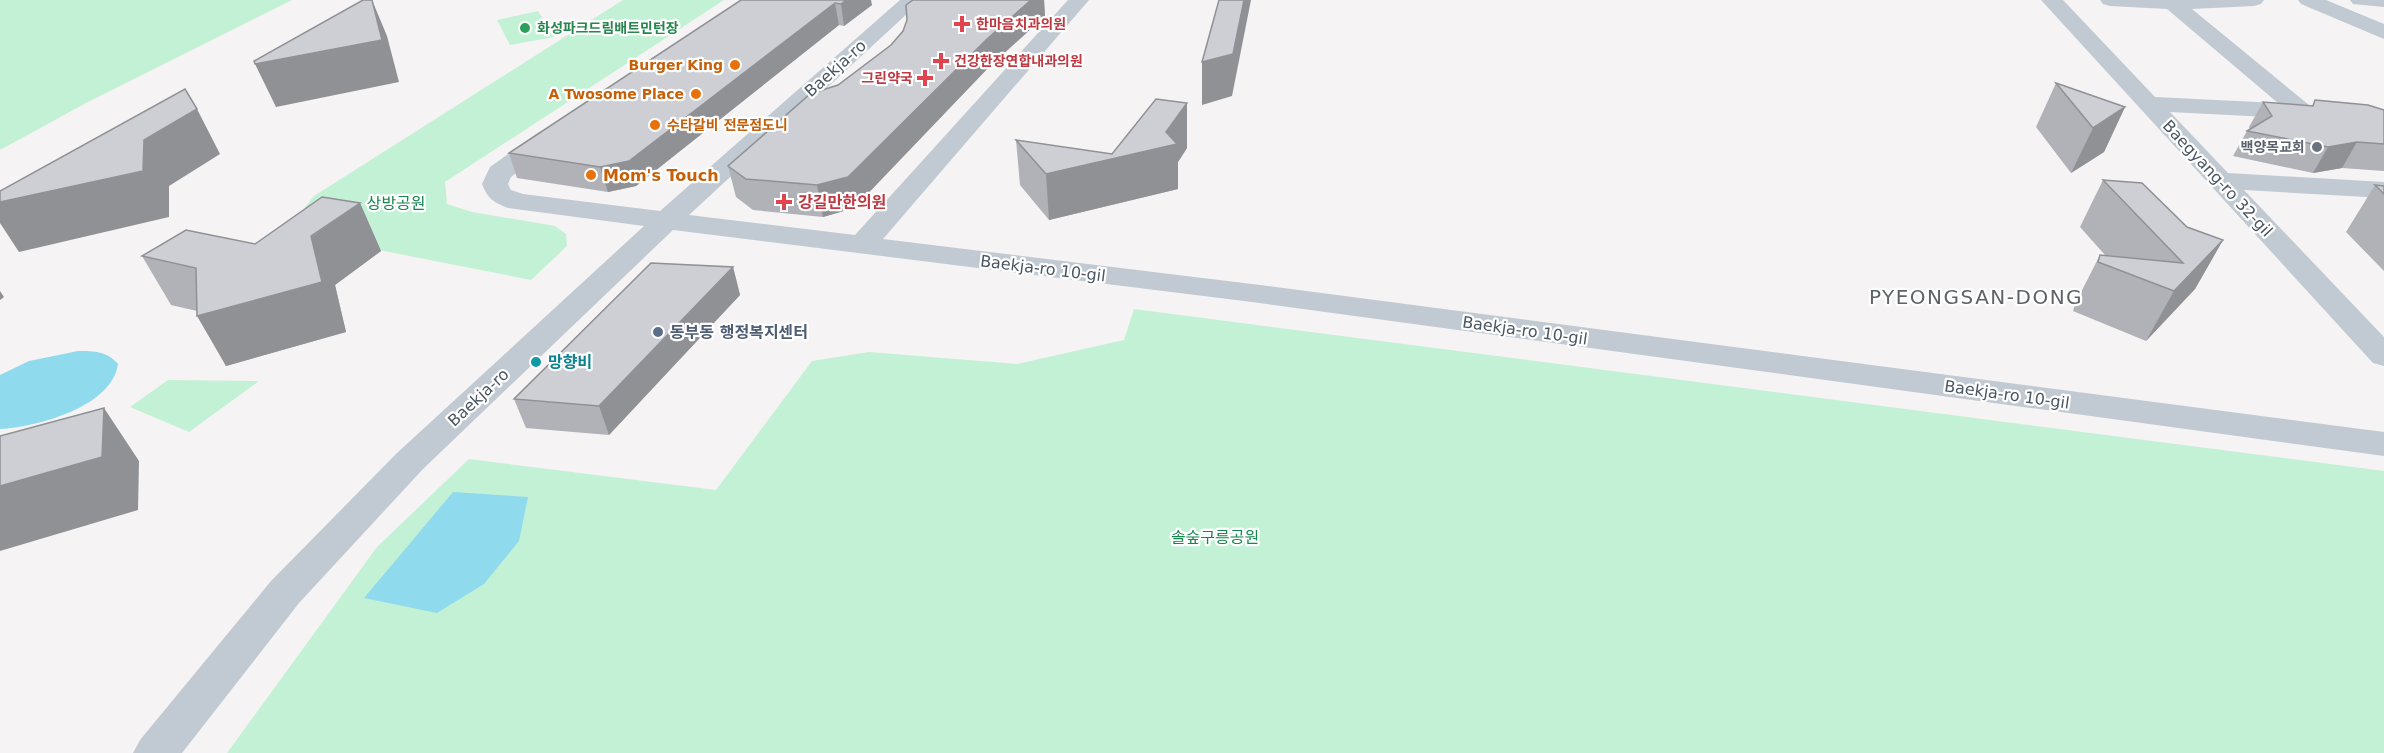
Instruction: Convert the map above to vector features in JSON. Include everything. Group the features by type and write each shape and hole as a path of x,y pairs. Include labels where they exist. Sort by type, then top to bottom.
{"street":[{"name":"Baekja-ro","path":"156,753 285,592 410,461 665,222 912,0"},
{"name":"Baegyang-ro 32-gil","path":"2051,0 2384,356"},
{"path":"2110,0 2254,0"},
{"path":"2308,0 2384,32"},
{"path":"2360,0 2384,1"},
{"path":"2171,1 2302,111"},
{"path":"861,246 1070,3"},
{"path":"2148,104 2384,116"},
{"name":"Baekja-ro 10-gil","path":"570,123 499,173 495,184 500,195 518,202 665,222 1252,293 2384,444"},
{"path":"2221,181 2384,190"}],"green space":[{"path":"0,0 292,0 86,103 0,150"},
{"name":"상방공원","path":"623,0 724,0 445,182 447,204 472,212 555,226 566,234 567,246 531,280 308,236 300,225 303,210 314,196"},
{"name":"화성파크드림배트민턴장","path":"538,11 554,37 510,45 497,20"},
{"name":"솔숲구릉공원","path":"1134,309 2384,471 2384,753 227,753 377,547 469,459 716,490 812,361 869,352 1017,364 1124,340"},
{"path":"168,380 259,381 189,432 130,407"}],"water":[{"path":"78,351 105,354 118,364 113,379 102,392 88,403 52,419 0,429 0,375 29,361"},
{"path":"453,492 528,497 519,541 484,584 437,613 364,598"}],"building":[{"path":"363,0 372,0 382,40 255,64 254,61"},
{"path":"741,0 846,0 841,4 835,3 629,161 600,167 509,153"},
{"path":"913,0 1031,0 987,39 848,177 817,185 746,179 728,166 810,94 838,85 891,45 903,31 907,20 906,5"},
{"path":"1219,0 1244,0 1233,54 1202,62"},
{"path":"2056,83 2125,107 2093,128"},
{"path":"185,89 197,109 144,140 143,171 0,202 0,191"},
{"path":"1156,99 1187,103 1166,132 1177,144 1046,174 1016,140 1112,154"},
{"path":"2315,100 2368,105 2384,110 2384,144 2357,142 2328,147 2247,131 2272,116 2263,102 2313,106"},
{"path":"2103,180 2142,183 2187,227 2223,240 2174,291 2098,262 2100,255 2183,263"},
{"path":"2375,185 2384,186 2384,194"},
{"path":"322,197 360,203 311,236 322,282 197,316 196,268 142,256 186,230 255,244"},
{"path":"651,263 733,267 599,406 514,399"},
{"path":"104,408 102,457 0,486 0,436"}],"place":[{"name":"한마음치과의원","path":"962,24"},
{"name":"화성파크드림배트민턴장","path":"525,28"},
{"name":"건강한장연합내과의원","path":"941,61"},
{"name":"Burger King","path":"735,65"},
{"name":"그린약국","path":"925,78"},
{"name":"A Twosome Place","path":"696,94"},
{"name":"수타갈비 전문점도니","path":"655,125"},
{"name":"백양목교회","path":"2317,147"},
{"name":"Mom's Touch","path":"591,175"},
{"name":"강길만한의원","path":"784,202"},
{"name":"동부동 행정복지센터","path":"658,332"},
{"name":"망향비","path":"536,362"}],"district":[{"name":"PYEONGSAN-DONG","path":"1976,297"}]}
